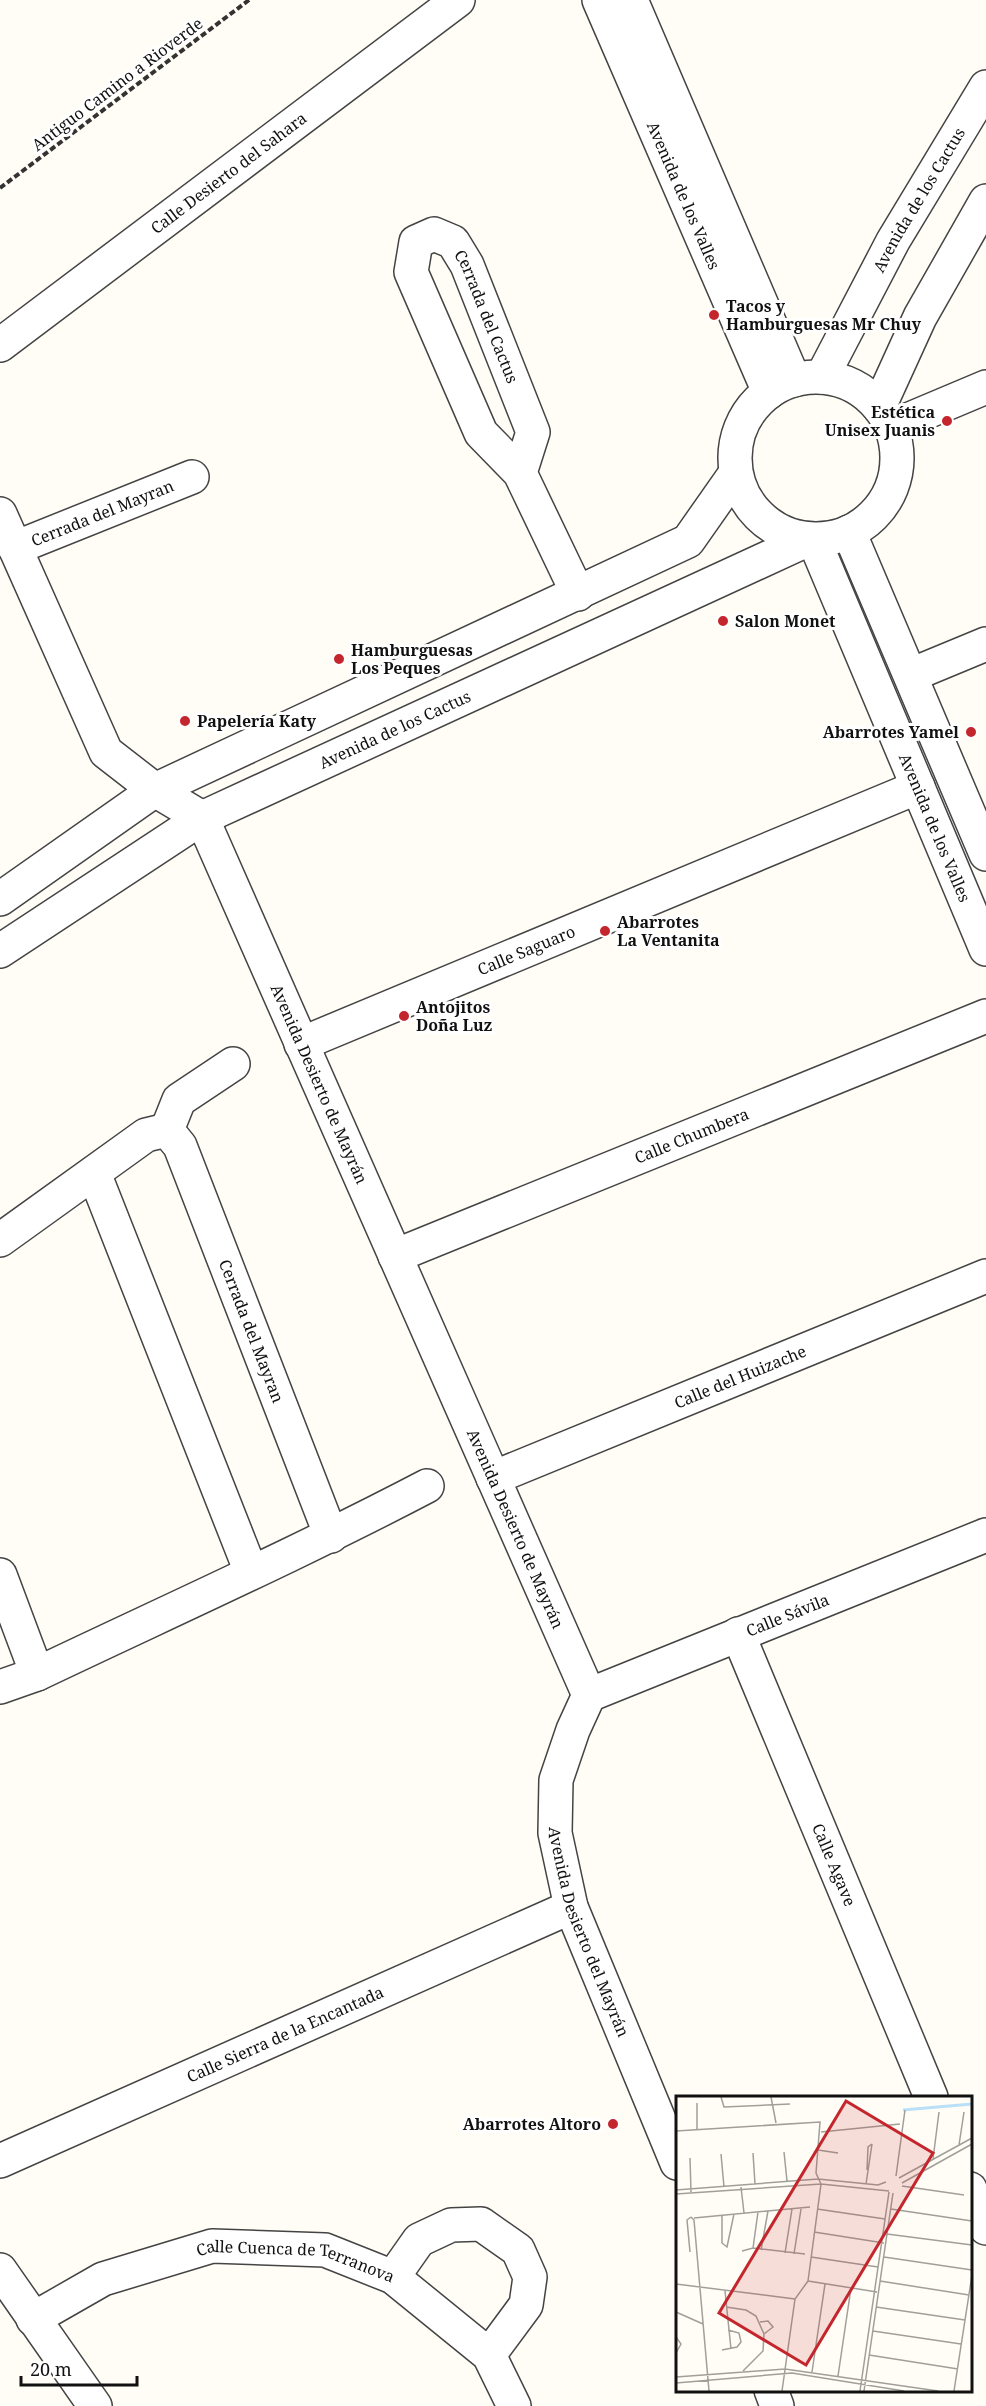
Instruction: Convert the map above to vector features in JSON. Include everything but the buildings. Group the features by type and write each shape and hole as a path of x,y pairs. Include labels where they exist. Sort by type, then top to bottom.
{"street":[{"name":"Calle Desierto del Sahara","path":"0,345 458,0"},
{"name":"Avenida de los Valles","path":"599,0 795,383"},
{"name":"Avenida de los Valles","path":"631,0 795,383"},
{"name":"Avenida de los Cactus","path":"795,383 892,241 986,87"},
{"path":"885,417 920,317 986,201"},
{"name":"Cerrada del Cactus","path":"520,473 533,432 467,265 453,242 434,234 416,242 411,272 481,433 520,473 578,594"},
{"path":"843,382 863,392 885,417 897,458 891,488 874,514 849,532 812,540 783,533 761,519 745,499 735,474 735,443 748,414 795,383 843,382"},
{"path":"885,417 986,387"},
{"path":"0,899 155,790 688,541 735,474"},
{"name":"Cerrada del Mayran","path":"15,548 192,477"},
{"path":"0,514 106,752 155,790 202,818"},
{"path":"849,532 986,854"},
{"name":"Avenida de los Valles","path":"812,540 986,949"},
{"name":"Avenida de los Cactus","path":"0,951 202,818 812,540"},
{"path":"911,675 986,644"},
{"name":"Calle Saguaro","path":"301,1044 918,787"},
{"name":"Avenida Desierto de Mayrán","path":"202,818 589,1695"},
{"name":"Calle Chumbera","path":"395,1256 986,1016"},
{"path":"0,1240 147,1135 166,1130 179,1100 233,1064"},
{"name":"Cerrada del Mayran","path":"166,1130 180,1146 331,1536"},
{"path":"94,1173 251,1572"},
{"name":"Calle del Huizache","path":"493,1478 986,1276"},
{"path":"0,1687 37,1674 331,1536 427,1486"},
{"name":"Calle Sávila","path":"589,1695 738,1634 983,1544"},
{"path":"0,1575 37,1674"},
{"name":"Calle Agave","path":"738,1634 931,2096"},
{"name":"Avenida Desierto del Mayrán","path":"589,1695 573,1730 556,1780 555,1833 571,1907 676,2161"},
{"name":"Calle Sierra de la Encantada","path":"0,2161 571,1907"},
{"path":"971,2194 986,2228"},
{"path":"393,2277 419,2240 451,2225 481,2224 518,2250 530,2277 526,2305 489,2355"},
{"name":"Calle Cuenca de Terranova","path":"33,2319 103,2278 212,2246 325,2250 393,2277 489,2355 514,2406"},
{"path":"0,2270 95,2406"},
{"path":"771,2391 777,2406"}],"path":[{"name":"Antiguo Camino a Rioverde","path":"0,188 249,0"}],"place":[{"name":"Tacos y Hamburguesas Mr Chuy","path":"714,315"},
{"name":"Estética Unisex Juanis","path":"947,421"},
{"name":"Salon Monet","path":"723,621"},
{"name":"Hamburguesas Los Peques","path":"339,659"},
{"name":"Papelería Katy","path":"185,721"},
{"name":"Abarrotes Yamel","path":"971,732"},
{"name":"Abarrotes La Ventanita","path":"605,931"},
{"name":"Antojitos Doña Luz","path":"404,1016"},
{"name":"Abarrotes Altoro","path":"613,2124"}]}
